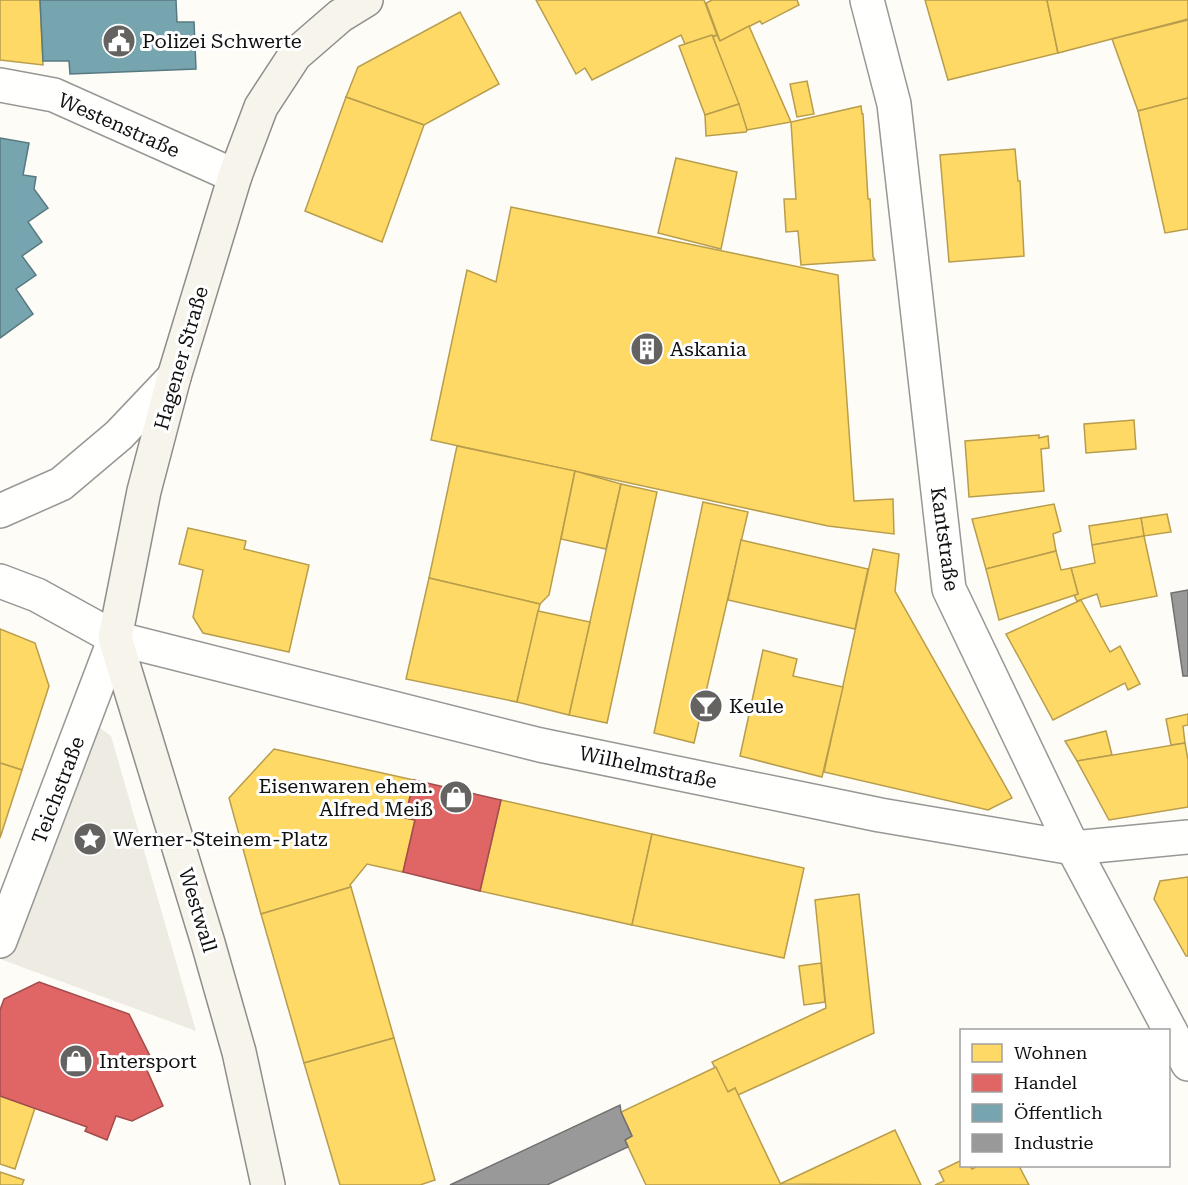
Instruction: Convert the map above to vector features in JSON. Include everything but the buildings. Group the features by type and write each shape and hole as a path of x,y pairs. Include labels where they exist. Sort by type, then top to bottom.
{"main road":[{"name":"Hagener Straße","path":"115,638 144,491 174,377 235,177 261,107 295,55 340,16 366,0"},
{"name":"Westwall","path":"115,638 236,1041 268,1185"}],"street":[{"name":"Kantstraße","path":"867,0 894,104 949,589 1073,848 1169,1029"},
{"name":"Westenstraße","path":"0,85 54,95 235,177"},
{"path":"0,511 61,484 119,435 174,377"},
{"path":"0,581 37,595 115,638"},
{"name":"Wilhelmstraße","path":"115,638 540,745 880,815 1073,848 1188,837"},
{"name":"Teichstraße","path":"0,942 115,638"},
{"name":"Kantstraße","path":"1170,1030 1188,1064"}],"shaded area":[{"name":"Werner-Steinem-Platz","path":"85,717 111,736 196,1031 0,959 0,941"}],"place":[{"name":"Polizei Schwerte","path":"119,41"},
{"name":"Askania","path":"647,349"},
{"name":"Keule","path":"706,706"},
{"name":"Eisenwaren ehem. Alfred Meiß","path":"456,797"},
{"name":"Werner-Steinem-Platz","path":"90,839"},
{"name":"Intersport","path":"76,1061"}]}
